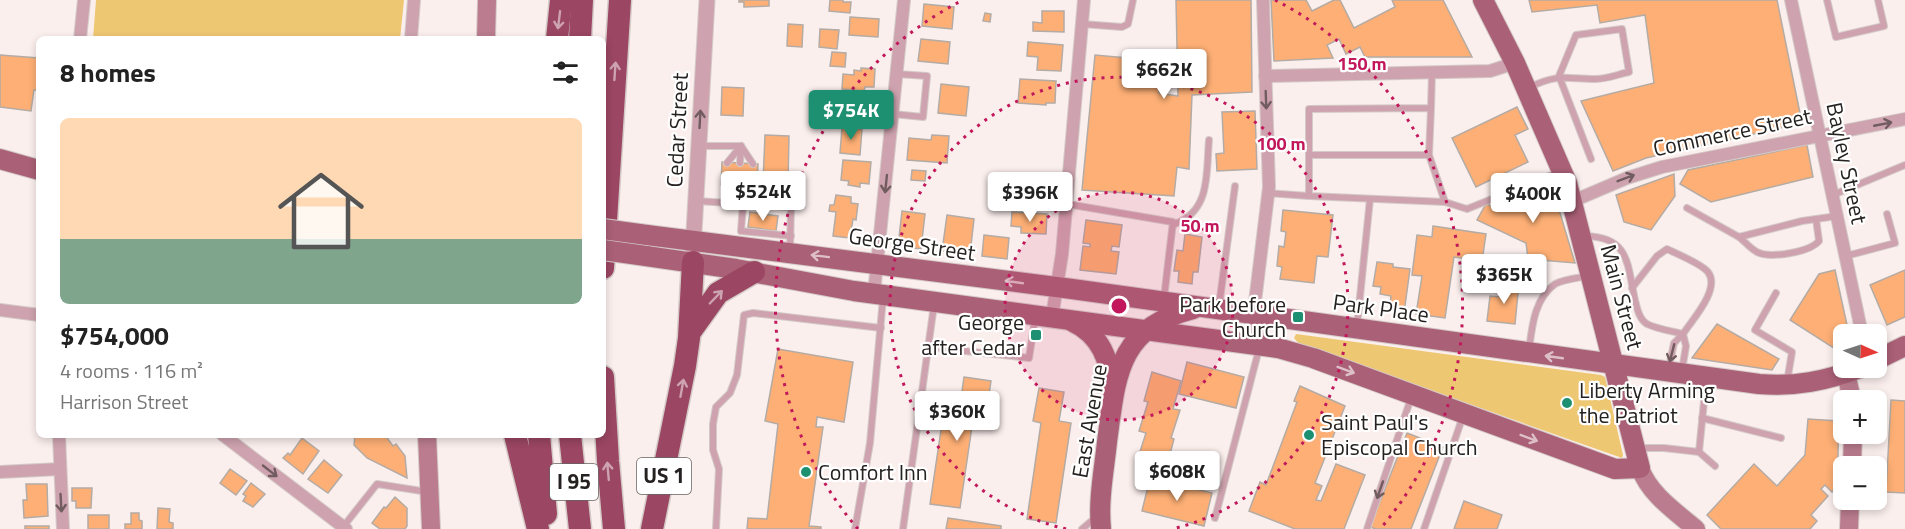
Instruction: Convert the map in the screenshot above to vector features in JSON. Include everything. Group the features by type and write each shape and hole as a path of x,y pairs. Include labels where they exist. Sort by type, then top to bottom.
{"highway":[{"path":"557,36 561,0"},
{"path":"580,36 582,0"},
{"path":"606,221 620,0"},
{"name":"US 1","path":"652,529 680,400 689,333 693,251"},
{"path":"689,333 718,293 754,272"},
{"path":"516,438 538,529"},
{"path":"539,438 547,529"},
{"name":"I 95","path":"570,438 580,529"},
{"name":"I 95","path":"606,438 614,529"}],"main road":[{"path":"486,36 487,0"},
{"name":"Main Street","path":"1483,0 1527,88 1573,201 1612,364 1786,385 1810,383 1833,376"},
{"path":"0,158 36,156"},
{"path":"0,158 36,169"},
{"name":"George Street","path":"606,229 647,235 754,272 879,294 1051,317"},
{"name":"George Street","path":"606,250 646,256 790,244 878,263 1065,288"},
{"path":"1065,288 1157,321 1302,354 1615,469 1640,468"},
{"path":"1051,317 1157,321 1175,313 1210,308"},
{"name":"Park Place","path":"1210,308 1612,364"},
{"path":"1051,317 1085,328 1101,346 1114,393"},
{"name":"East Avenue","path":"1100,521 1114,393 1123,360 1133,342 1157,321"},
{"path":"1887,355 1905,346"},
{"path":"1612,364 1634,448 1646,482 1659,497 1696,529"},
{"path":"427,438 431,529"},
{"path":"1849,529 1850,510"}],"street":[{"path":"80,36 84,0"},
{"path":"411,36 414,0"},
{"name":"Cedar Street","path":"693,251 707,0"},
{"path":"879,294 878,263 904,0"},
{"path":"1051,317 1065,288 1066,204 1084,0"},
{"path":"1260,345 1255,314 1268,193 1263,0"},
{"name":"Bayley Street","path":"1791,0 1860,324"},
{"path":"1265,76 1490,71 1515,63"},
{"name":"Commerce Street","path":"1573,201 1627,178 1662,167 1905,119"},
{"path":"0,310 36,315"},
{"path":"59,438 63,529"},
{"path":"227,438 345,528"},
{"path":"0,472 60,469"}],"lane":[{"path":"1082,24 1122,27 1128,24 1133,0"},
{"path":"1827,0 1836,37 1884,26 1878,0"},
{"path":"1527,88 1559,76 1599,79 1629,72 1622,29 1576,35 1559,76 1590,159"},
{"path":"1432,72 1429,155 1445,202"},
{"path":"893,114 923,117 927,76 897,74"},
{"path":"1309,196 1309,109 1431,108"},
{"path":"1174,224 1187,219 1196,211 1203,197 1209,140"},
{"path":"699,146 741,146"},
{"path":"727,163 741,146"},
{"path":"740,163 741,146"},
{"path":"741,146 753,164"},
{"path":"1309,155 1429,155"},
{"path":"1832,195 1905,165"},
{"path":"1268,193 1445,202 1467,209 1562,170"},
{"path":"726,186 738,196"},
{"path":"696,201 740,204 791,207 790,244 741,231 740,204 738,196 739,186"},
{"path":"1210,308 1235,186"},
{"path":"738,196 751,187"},
{"path":"1356,329 1370,199"},
{"path":"1066,204 1172,221 1174,224"},
{"path":"1687,208 1739,237 1757,252 1773,256 1814,247 1819,241 1816,219"},
{"path":"1845,256 1895,243 1887,214"},
{"path":"1739,237 1837,216"},
{"path":"1157,321 1174,224"},
{"path":"1581,236 1598,237 1619,246 1625,256 1638,312 1647,323 1683,334"},
{"path":"1632,288 1657,256 1667,249 1707,271 1712,279 1713,288 1683,334 1674,343 1675,373"},
{"path":"1528,353 1534,316 1544,296 1556,284 1591,276"},
{"path":"1776,293 1755,330 1792,352 1786,385"},
{"path":"855,529 870,443 881,328 879,294"},
{"path":"903,529 934,302"},
{"path":"716,529 719,469 713,450 713,424 716,407 730,393 737,375 744,315 753,313 881,328"},
{"path":"928,346 1029,358 1051,317"},
{"path":"1675,373 1686,346 1683,334"},
{"path":"1215,518 1260,345"},
{"path":"1699,452 1706,377"},
{"path":"1367,529 1412,395"},
{"path":"1424,529 1463,414"},
{"path":"1702,418 1781,438"},
{"path":"1634,448 1664,448 1699,452 1715,466"},
{"path":"345,528 377,484 429,492"},
{"path":"1082,529 1100,521"}],"shaded area":[{"path":"96,0 404,0 400,36 93,36"},
{"path":"1296,334 1601,375 1605,377 1622,458 1299,344 1294,338"}],"building":[{"path":"739,0 769,0 769,6 744,7 744,2 739,2"},
{"path":"830,0 851,2 850,13 829,11"},
{"path":"1176,0 1251,0 1252,92 1192,95 1189,169 1177,167 1174,196 1082,190 1095,55 1162,61 1159,93 1178,96"},
{"path":"1271,0 1306,0 1312,11 1334,0 1340,0 1354,28 1395,7 1392,0 1443,0 1472,57 1365,57 1360,47 1346,54 1339,39 1327,45 1333,58 1274,61"},
{"path":"1529,0 1777,0 1802,123 1646,158 1613,171 1581,101 1654,83 1645,15 1600,23 1597,5 1532,12"},
{"path":"924,4 954,7 952,29 922,26"},
{"path":"1042,11 1064,11 1064,32 1033,31 1033,22 1042,23"},
{"path":"985,13 991,14 990,22 983,21"},
{"path":"850,17 879,19 878,37 849,35"},
{"path":"788,24 803,25 802,47 787,46"},
{"path":"820,29 839,30 837,49 819,47"},
{"path":"921,39 950,42 948,64 918,61"},
{"path":"1028,42 1063,45 1061,71 1037,70 1038,57 1027,56"},
{"path":"832,52 846,53 845,67 830,66"},
{"path":"0,55 36,58 36,90 34,90 31,111 0,107"},
{"path":"861,68 875,69 874,87 865,87 864,91 842,89 843,74 854,75 854,70 861,71"},
{"path":"1020,79 1056,81 1055,103 1046,103 1046,105 1018,103"},
{"path":"941,84 969,87 966,116 938,113"},
{"path":"722,87 744,88 743,116 721,115"},
{"path":"847,92 865,94 865,99 880,102 879,110 872,109 871,123 852,121 853,106 846,106"},
{"path":"1517,107 1528,129 1515,135 1528,162 1476,187 1452,138"},
{"path":"1255,111 1257,169 1217,171 1216,154 1224,153 1222,112"},
{"path":"842,128 862,129 860,155 840,153"},
{"path":"765,135 789,136 788,183 763,182"},
{"path":"932,135 949,136 947,163 907,160 909,138 931,140"},
{"path":"1807,145 1813,177 1711,202 1680,184 1688,170"},
{"path":"843,160 871,162 869,184 860,183 860,187 848,185 849,181 841,180"},
{"path":"722,162 758,164 757,187 721,185"},
{"path":"912,170 926,171 925,181 911,180"},
{"path":"1674,174 1675,196 1651,230 1624,222 1616,195"},
{"path":"1011,175 1047,178 1045,200 1015,201 1009,198"},
{"path":"1551,183 1575,263 1528,259 1526,243 1477,220 1486,204 1492,206"},
{"path":"836,195 851,197 851,203 858,204 850,238 833,236 836,212 829,211 830,205 834,205"},
{"path":"1283,210 1333,215 1328,257 1317,256 1314,283 1280,279 1282,267 1277,266 1279,246 1284,247 1286,232 1281,231"},
{"path":"902,211 925,214 921,249 898,246"},
{"path":"750,212 778,216 776,231 748,227"},
{"path":"1012,212 1047,214 1046,234 1021,233 1021,227 1011,226"},
{"path":"947,215 974,219 970,254 942,251"},
{"path":"1086,220 1122,225 1119,247 1112,246 1111,251 1119,252 1116,274 1080,270 1083,246 1090,247 1090,244 1083,243"},
{"path":"1433,226 1486,234 1482,261 1454,257 1445,318 1416,314 1422,276 1412,275 1417,235 1432,237"},
{"path":"1185,234 1202,237 1198,272 1193,272 1192,284 1178,282 1179,271 1174,271 1177,250 1183,251"},
{"path":"984,235 1009,238 1007,259 982,256"},
{"path":"1377,262 1410,269 1404,313 1389,311 1391,296 1380,294 1381,287 1373,286"},
{"path":"1835,270 1847,324 1833,324 1833,348 1790,320 1819,274"},
{"path":"1905,270 1905,317 1887,325 1870,285"},
{"path":"1503,281 1519,283 1515,324 1487,321 1490,296 1502,297"},
{"path":"1717,324 1779,359 1772,370 1692,358"},
{"path":"778,349 853,362 844,422 817,417 816,427 823,427 809,526 821,527 821,529 747,529 748,518 767,519 778,424 765,421"},
{"path":"1187,362 1244,377 1236,408 1179,394"},
{"path":"1152,372 1181,381 1173,409 1180,410 1171,438 1174,439 1166,469 1137,461 1146,433 1139,431 1148,402 1144,401"},
{"path":"964,377 991,381 986,415 974,413 960,508 930,504 945,403 960,405"},
{"name":"Saint Paul's Episcopal Church","path":"1300,386 1345,406 1315,483 1322,486 1316,500 1321,501 1336,464 1365,475 1344,529 1295,529 1249,511 1260,482 1266,485 1297,402 1294,401"},
{"path":"1039,388 1064,392 1059,421 1071,423 1056,523 1027,519 1041,423 1033,421"},
{"path":"1891,400 1905,401 1905,493 1887,492"},
{"path":"1808,419 1833,421 1833,444 1838,444 1838,456 1833,456 1833,491 1825,485 1821,489 1828,496 1811,515 1817,521 1810,529 1721,529 1707,515 1754,464 1777,486 1805,455"},
{"path":"1407,433 1443,447 1411,529 1370,527"},
{"path":"302,438 319,451 303,474 283,458 288,453 290,455"},
{"path":"355,438 387,438 393,446 396,444 405,456 407,478 367,458 354,445"},
{"path":"324,460 342,475 328,493 308,479"},
{"path":"230,469 247,481 236,495 220,483"},
{"path":"1150,478 1212,493 1204,526 1142,511"},
{"path":"251,483 265,494 253,507 243,501 246,496 243,494"},
{"path":"26,484 47,484 48,516 24,518 23,500 27,500"},
{"path":"72,488 92,488 91,508 76,508 76,501 72,501"},
{"path":"395,497 407,508 407,526 405,529 380,529 372,523"},
{"path":"1464,501 1502,515 1497,529 1454,529"},
{"path":"158,508 170,509 169,522 173,523 173,529 157,529"},
{"path":"131,513 139,513 142,529 125,529 125,524 131,524"},
{"path":"88,515 109,515 109,529 88,529"},
{"path":"948,518 1001,526 1001,529 946,529"},
{"path":"25,526 49,526 49,529 25,529"}],"place":[{"name":"Park before Church","path":"1298,317"},
{"name":"George after Cedar","path":"1036,335"},
{"name":"Liberty Arming the Patriot","path":"1567,403"},
{"name":"Saint Paul's Episcopal Church","path":"1309,435"},
{"name":"Comfort Inn","path":"806,472"}]}
